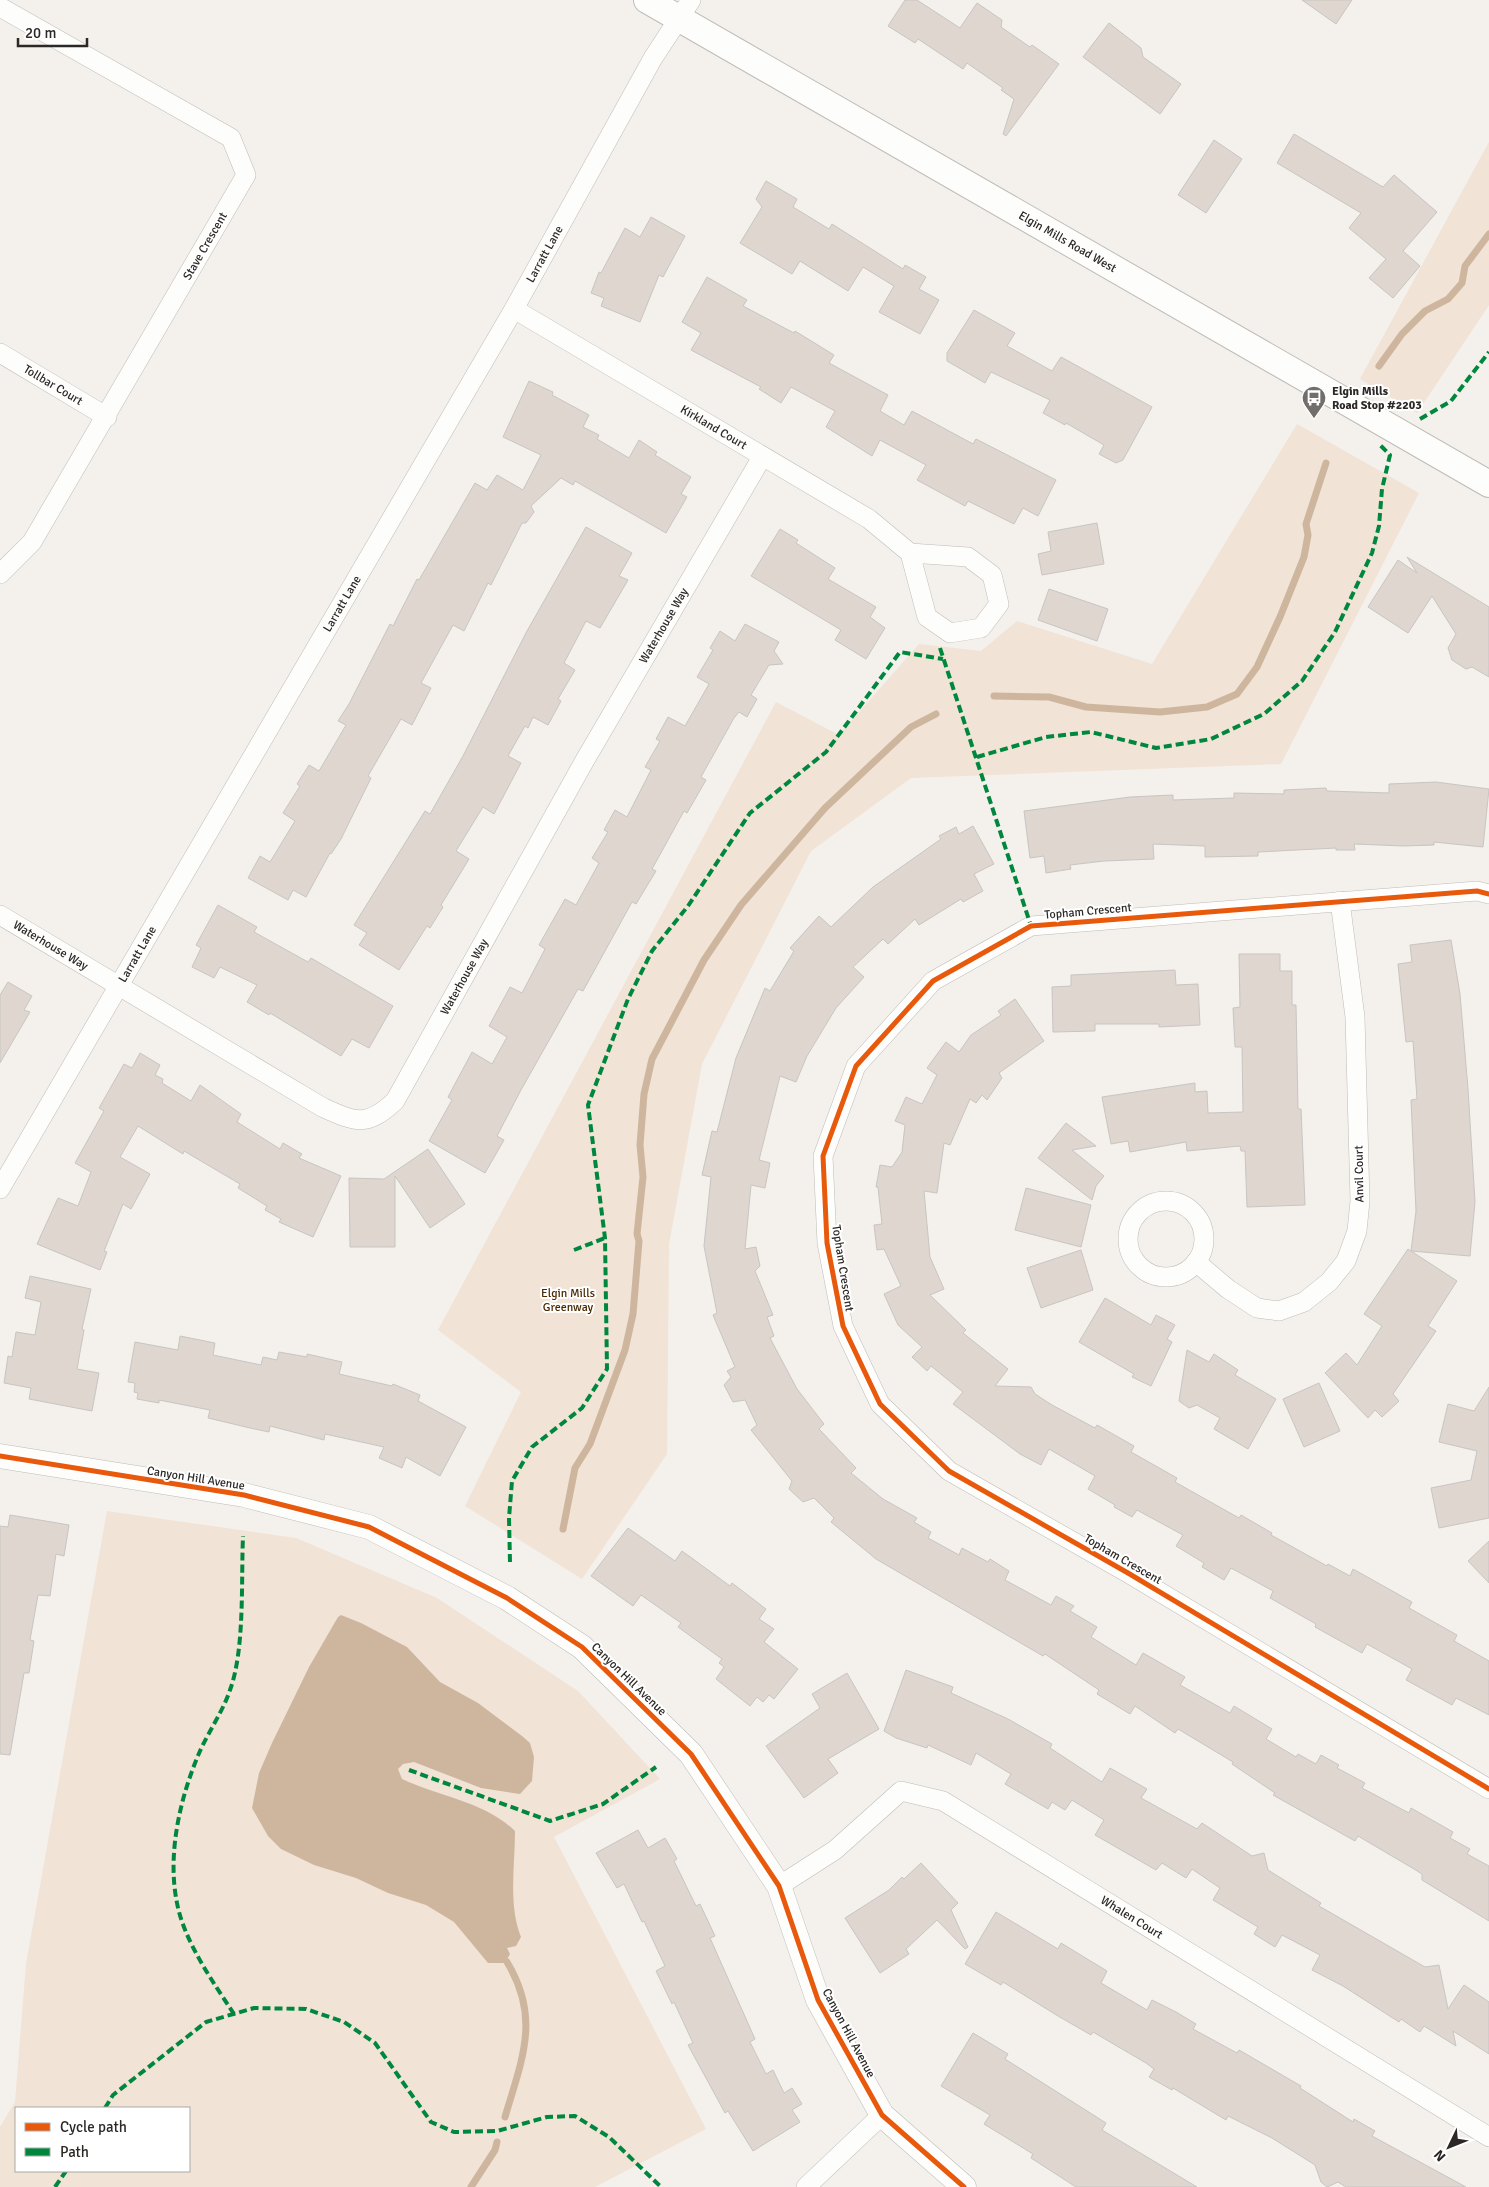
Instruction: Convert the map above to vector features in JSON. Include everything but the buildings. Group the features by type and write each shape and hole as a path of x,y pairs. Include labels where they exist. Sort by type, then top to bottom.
{"main road":[{"name":"Elgin Mills Road West","path":"647,0 686,9 1489,484"}],"street":[{"name":"Stave Crescent","path":"0,7 230,138 246,175 107,417 32,542 0,574"},
{"name":"Larratt Lane","path":"0,1189 118,984 514,309 652,58 686,9"},
{"name":"Kirkland Court","path":"514,309 869,519 910,553"},
{"name":"Tollbar Court","path":"0,353 107,417"},
{"name":"Waterhouse Way","path":"0,915 322,1107 353,1121 380,1115 395,1101 585,760 762,457"},
{"path":"910,553 968,556 992,575 999,604 981,628 950,633 927,617 910,553"},
{"name":"Topham Crescent","path":"1489,894 1477,891 1031,926 933,981 856,1066 823,1156 827,1243 843,1326 880,1404 949,1471 1128,1573 1489,1789"},
{"name":"Anvil Court","path":"1196,1262 1228,1289 1257,1308 1279,1311 1304,1302 1330,1282 1346,1261 1357,1231 1360,1201 1355,1017 1340,901"},
{"path":"1163,1201 1175,1202 1187,1207 1199,1221 1204,1239 1202,1251 1196,1262 1187,1271 1176,1276 1163,1277 1151,1274 1140,1267 1132,1257 1128,1245 1128,1232 1133,1220 1140,1211 1151,1204 1163,1201"},
{"name":"Canyon Hill Avenue","path":"0,1456 244,1495 369,1526 507,1598 582,1647 691,1754 779,1886 818,2000 882,2115 964,2187"},
{"name":"Whalen Court","path":"779,1886 836,1850 901,1791 943,1801 1489,2137"},
{"path":"806,2187 882,2115"}],"green space":[{"path":"1489,142 1489,305 1417,413 1360,379"},
{"name":"Elgin Mills Greenway","path":"1297,424 1419,493 1281,764 911,778 811,851 702,1064 669,1244 667,1454 582,1579 465,1506 521,1392 438,1330 776,702 839,735 919,644 981,651 1017,621 1152,664"},
{"path":"107,1511 296,1538 437,1598 578,1691 660,1779 554,1837 706,2129 595,2187 0,2187 0,2127 15,2102 26,1964"}],"shaded area":[{"path":"341,1615 361,1623 407,1647 440,1682 478,1703 530,1743 534,1757 532,1781 520,1794 481,1788 414,1762 403,1764 398,1769 402,1779 476,1806 503,1821 515,1831 513,1898 517,1925 521,1937 516,1946 507,1948 510,1954 505,1963 488,1963 454,1922 426,1905 388,1893 356,1878 314,1865 281,1849 268,1836 252,1808 259,1773 272,1743 309,1667 338,1617"}],"waterway":[{"path":"1379,366 1402,334 1425,311 1448,299 1462,283 1465,266 1489,234"},
{"path":"994,696 1049,697 1086,707 1160,712 1207,707 1237,694 1257,667 1280,617 1304,557 1308,535 1306,524 1326,463"},
{"path":"563,1529 575,1468 590,1444 625,1350 633,1314 639,1241 637,1234 643,1177 640,1145 644,1094 652,1059 704,960 741,905 825,808 911,727 936,714"},
{"path":"505,2117 522,2057 526,2020 517,1982 507,1962"},
{"path":"471,2187 495,2150 497,2142"}],"marked path":[{"path":"1420,419 1451,401 1489,352"},
{"path":"977,757 1046,737 1091,732 1156,748 1211,739 1264,714 1302,681 1335,632 1372,553 1379,526 1382,489 1390,455 1380,445"},
{"path":"940,648 1031,926"},
{"path":"510,1562 509,1518 512,1481 532,1447 582,1408 607,1369 605,1238 588,1105 628,999 652,951 688,906 750,813 826,752 900,652 943,659"},
{"path":"574,1250 605,1238"},
{"path":"234,2014 200,1961 186,1932 177,1903 174,1865 177,1826 187,1787 200,1751 227,1698 235,1673 240,1635 243,1536"},
{"path":"409,1770 550,1821 603,1804 656,1767"},
{"path":"106,2107 113,2095 206,2022 254,2008 306,2009 344,2022 375,2043 431,2122 454,2132 497,2131 547,2117 575,2116 609,2137 661,2187"},
{"path":"55,2187 65,2172"}],"cycle path":[{"path":"1489,894 1477,891 1031,926 933,981 856,1066 823,1156 827,1243 843,1326 880,1404 949,1471 1128,1573 1489,1789"},
{"path":"0,1456 244,1495 369,1527 507,1598 582,1647 691,1754 779,1886 818,2000 882,2115 964,2187"}],"place":[{"name":"Elgin Mills Road Stop #2203","path":"1314,419"}]}
